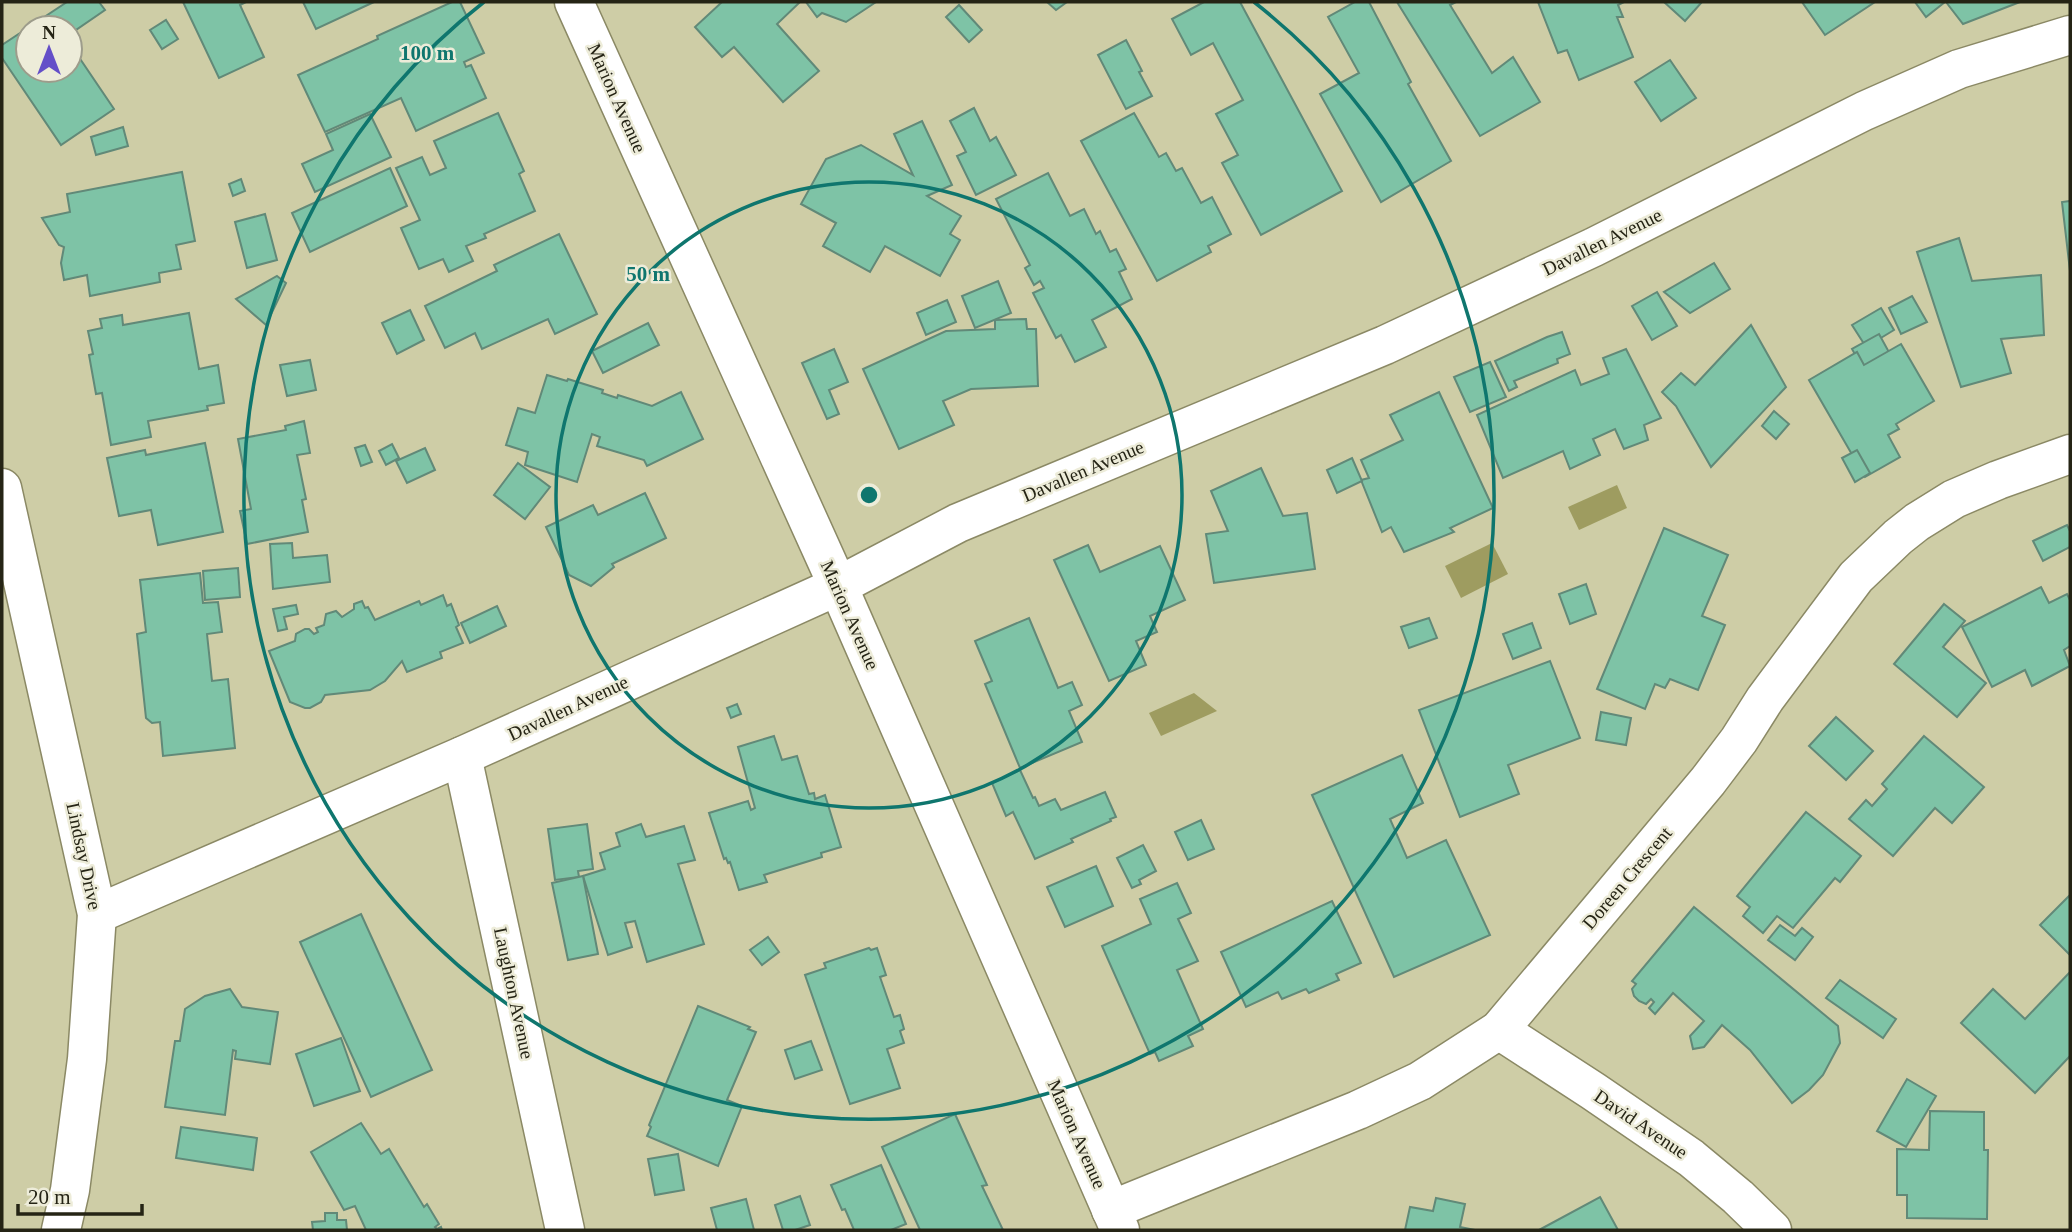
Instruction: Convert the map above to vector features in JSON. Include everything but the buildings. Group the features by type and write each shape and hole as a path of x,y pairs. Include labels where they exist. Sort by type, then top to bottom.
{"street":[{"name":"Marion Avenue","path":"574,2 838,586 1115,1220"},
{"name":"Davallen Avenue","path":"97,914 462,756 838,586 958,523 1397,340 1594,247 1864,111 1959,69 2070,35"},
{"name":"Doreen Crescent","path":"1115,1220 1420,1082 1499,1030 1708,781 1856,577 1917,522 1954,499 2070,454"},
{"name":"Lindsay Drive","path":"2,488 97,914 87,1059 70,1190 61,1230"},
{"name":"Laughton Avenue","path":"462,756 565,1230"},
{"name":"David Avenue","path":"1499,1030 1691,1158 1772,1230"}],"shaded area":[{"path":"1617,485 1627,508 1579,530 1568,507"},
{"path":"1492,543 1508,574 1461,598 1445,566"},
{"path":"1194,693 1217,711 1161,736 1149,713"}]}
